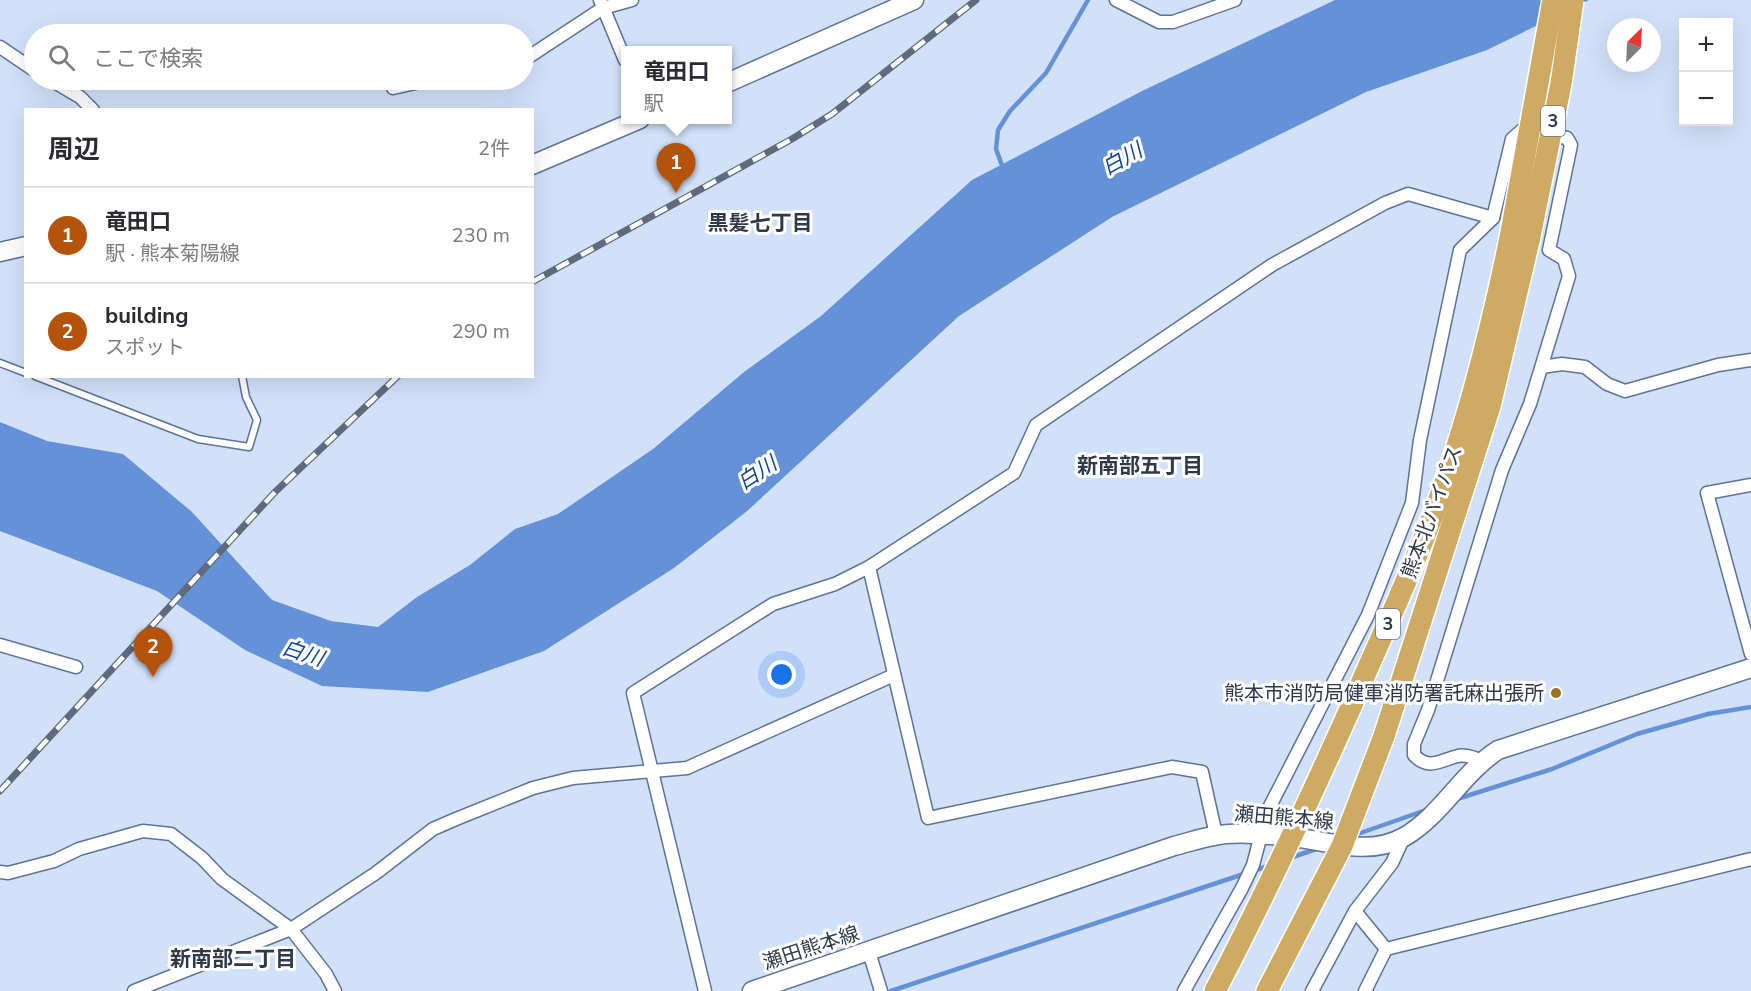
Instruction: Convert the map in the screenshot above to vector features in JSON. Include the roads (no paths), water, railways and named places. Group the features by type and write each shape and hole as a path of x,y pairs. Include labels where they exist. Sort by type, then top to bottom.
{"highway":[{"name":"熊本北バイパス","path":"1267,991 1342,846 1384,736 1490,406 1520,239 1553,0"},
{"name":"熊本北バイパス","path":"1215,991 1293,837 1403,592 1441,495 1494,314 1520,239 1561,84 1573,0"}],"main road":[{"path":"732,80 914,0"},
{"path":"534,164 630,124"},
{"path":"0,252 24,246"},
{"name":"瀬田熊本線","path":"752,991 1153,854 1216,835 1293,837 1342,846 1377,845 1404,837 1426,819 1481,760 1498,750 1751,668"}],"street":[{"path":"534,53 602,4 632,0"},
{"path":"1116,0 1159,22 1173,22 1235,0"},
{"path":"602,4 621,50"},
{"path":"0,47 24,63"},
{"path":"69,90 81,97 91,108"},
{"path":"1184,991 1253,865 1267,812 1368,615 1412,503 1420,440 1460,250 1493,218 1512,139 1522,130 1567,138 1571,145 1549,250 1564,259 1569,276 1530,404 1502,470 1428,710 1414,744 1414,754 1421,762 1432,765 1460,754 1481,760"},
{"path":"705,991 633,693 773,604 835,584 869,567 1014,473 1036,425 1272,265 1385,203 1408,194 1493,218"},
{"path":"1542,367 1562,364 1585,367 1607,384 1625,391 1718,365 1751,360"},
{"path":"1751,485 1707,493 1751,654"},
{"path":"869,567 928,818 1172,767 1203,772 1216,835"},
{"path":"0,645 76,667"},
{"path":"134,991 291,929 376,873 433,829 533,788 573,778 687,768 894,675"},
{"path":"0,872 8,873 54,861 79,849 143,831 171,834 202,858 222,879 291,929 326,974 335,991"},
{"path":"1312,991 1355,911 1392,863 1404,837"},
{"path":"1365,991 1386,949 1751,859"},
{"path":"1355,911 1386,949"},
{"path":"869,952 881,991"}],"lane":[{"path":"0,363 24,372"},
{"path":"40,378 198,439 249,447 257,420 246,397 242,378"}],"water":[{"name":"白川","path":"1335,0 1589,0 1487,50 1366,92 1112,217 959,316 746,512 674,568 544,651 428,692 322,686 245,650 157,591 0,531 0,422 47,441 123,454 192,512 272,600 331,621 378,627 417,597 470,565 515,529 558,514 653,449 744,372 821,316 972,180 1144,90"}],"waterway":[{"path":"1003,168 996,149 998,130 1010,111 1046,73 1088,0"},
{"path":"1457,799 1552,769 1637,734 1708,714 1751,707"},
{"path":"1352,836 1429,809"},
{"path":"1290,858 1319,848"},
{"path":"891,991 1271,865"}],"railway":[{"path":"534,281 792,139 832,114 976,0"},
{"path":"0,791 275,492 396,378"}],"place":[{"name":"竜田口","path":"676,193"},
{"name":"building","path":"153,677"},
{"name":"熊本市消防局健軍消防署託麻出張所","path":"1556,693"}],"district":[{"name":"黒髪七丁目","path":"760,223"},
{"name":"新南部五丁目","path":"1140,466"},
{"name":"新南部二丁目","path":"233,959"}]}
